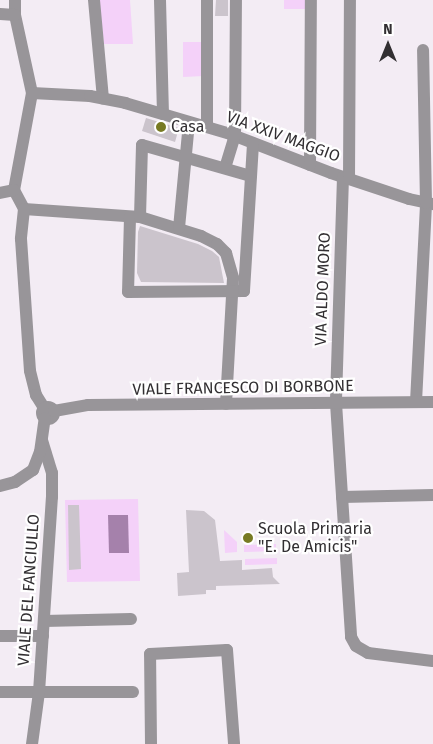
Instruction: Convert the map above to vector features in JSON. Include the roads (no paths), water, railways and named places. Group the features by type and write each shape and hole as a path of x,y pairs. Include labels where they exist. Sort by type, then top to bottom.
{"street":[{"path":"0,486 15,482 33,470 48,412 36,395 30,371 21,239 24,209 14,190 32,92 15,15 14,0"},
{"path":"94,0 103,99"},
{"path":"160,0 163,114"},
{"path":"207,0 207,127"},
{"path":"225,168 235,136 236,0"},
{"path":"310,165 311,0"},
{"name":"VIA ALDO MORO","path":"350,0 346,178 336,403 351,637 356,646 368,653 433,661"},
{"path":"0,14 15,15"},
{"path":"416,402 429,204 423,50"},
{"name":"VIA XXIV MAGGIO","path":"32,92 103,99 163,114 235,136 346,178 429,204"},
{"path":"179,228 189,122"},
{"path":"251,176 142,145 128,292 244,291 251,176 253,143"},
{"path":"0,193 14,190"},
{"path":"24,209 135,217 179,228 217,244 226,253 231,266 232,291 226,404"},
{"name":"VIALE FRANCESCO DI BORBONE","path":"48,412 88,405 433,402"},
{"name":"VIALE DEL FANCIULLO","path":"32,744 39,692 52,473 42,440"},
{"path":"342,497 433,495"},
{"path":"44,620 131,619"},
{"path":"0,636 42,636"},
{"path":"151,744 150,654 227,650 234,744"},
{"path":"0,692 133,692"}],"place":[{"name":"Casa","path":"161,127"},
{"name":"Scuola Primaria \"E. De Amicis\"","path":"248,538"}]}
